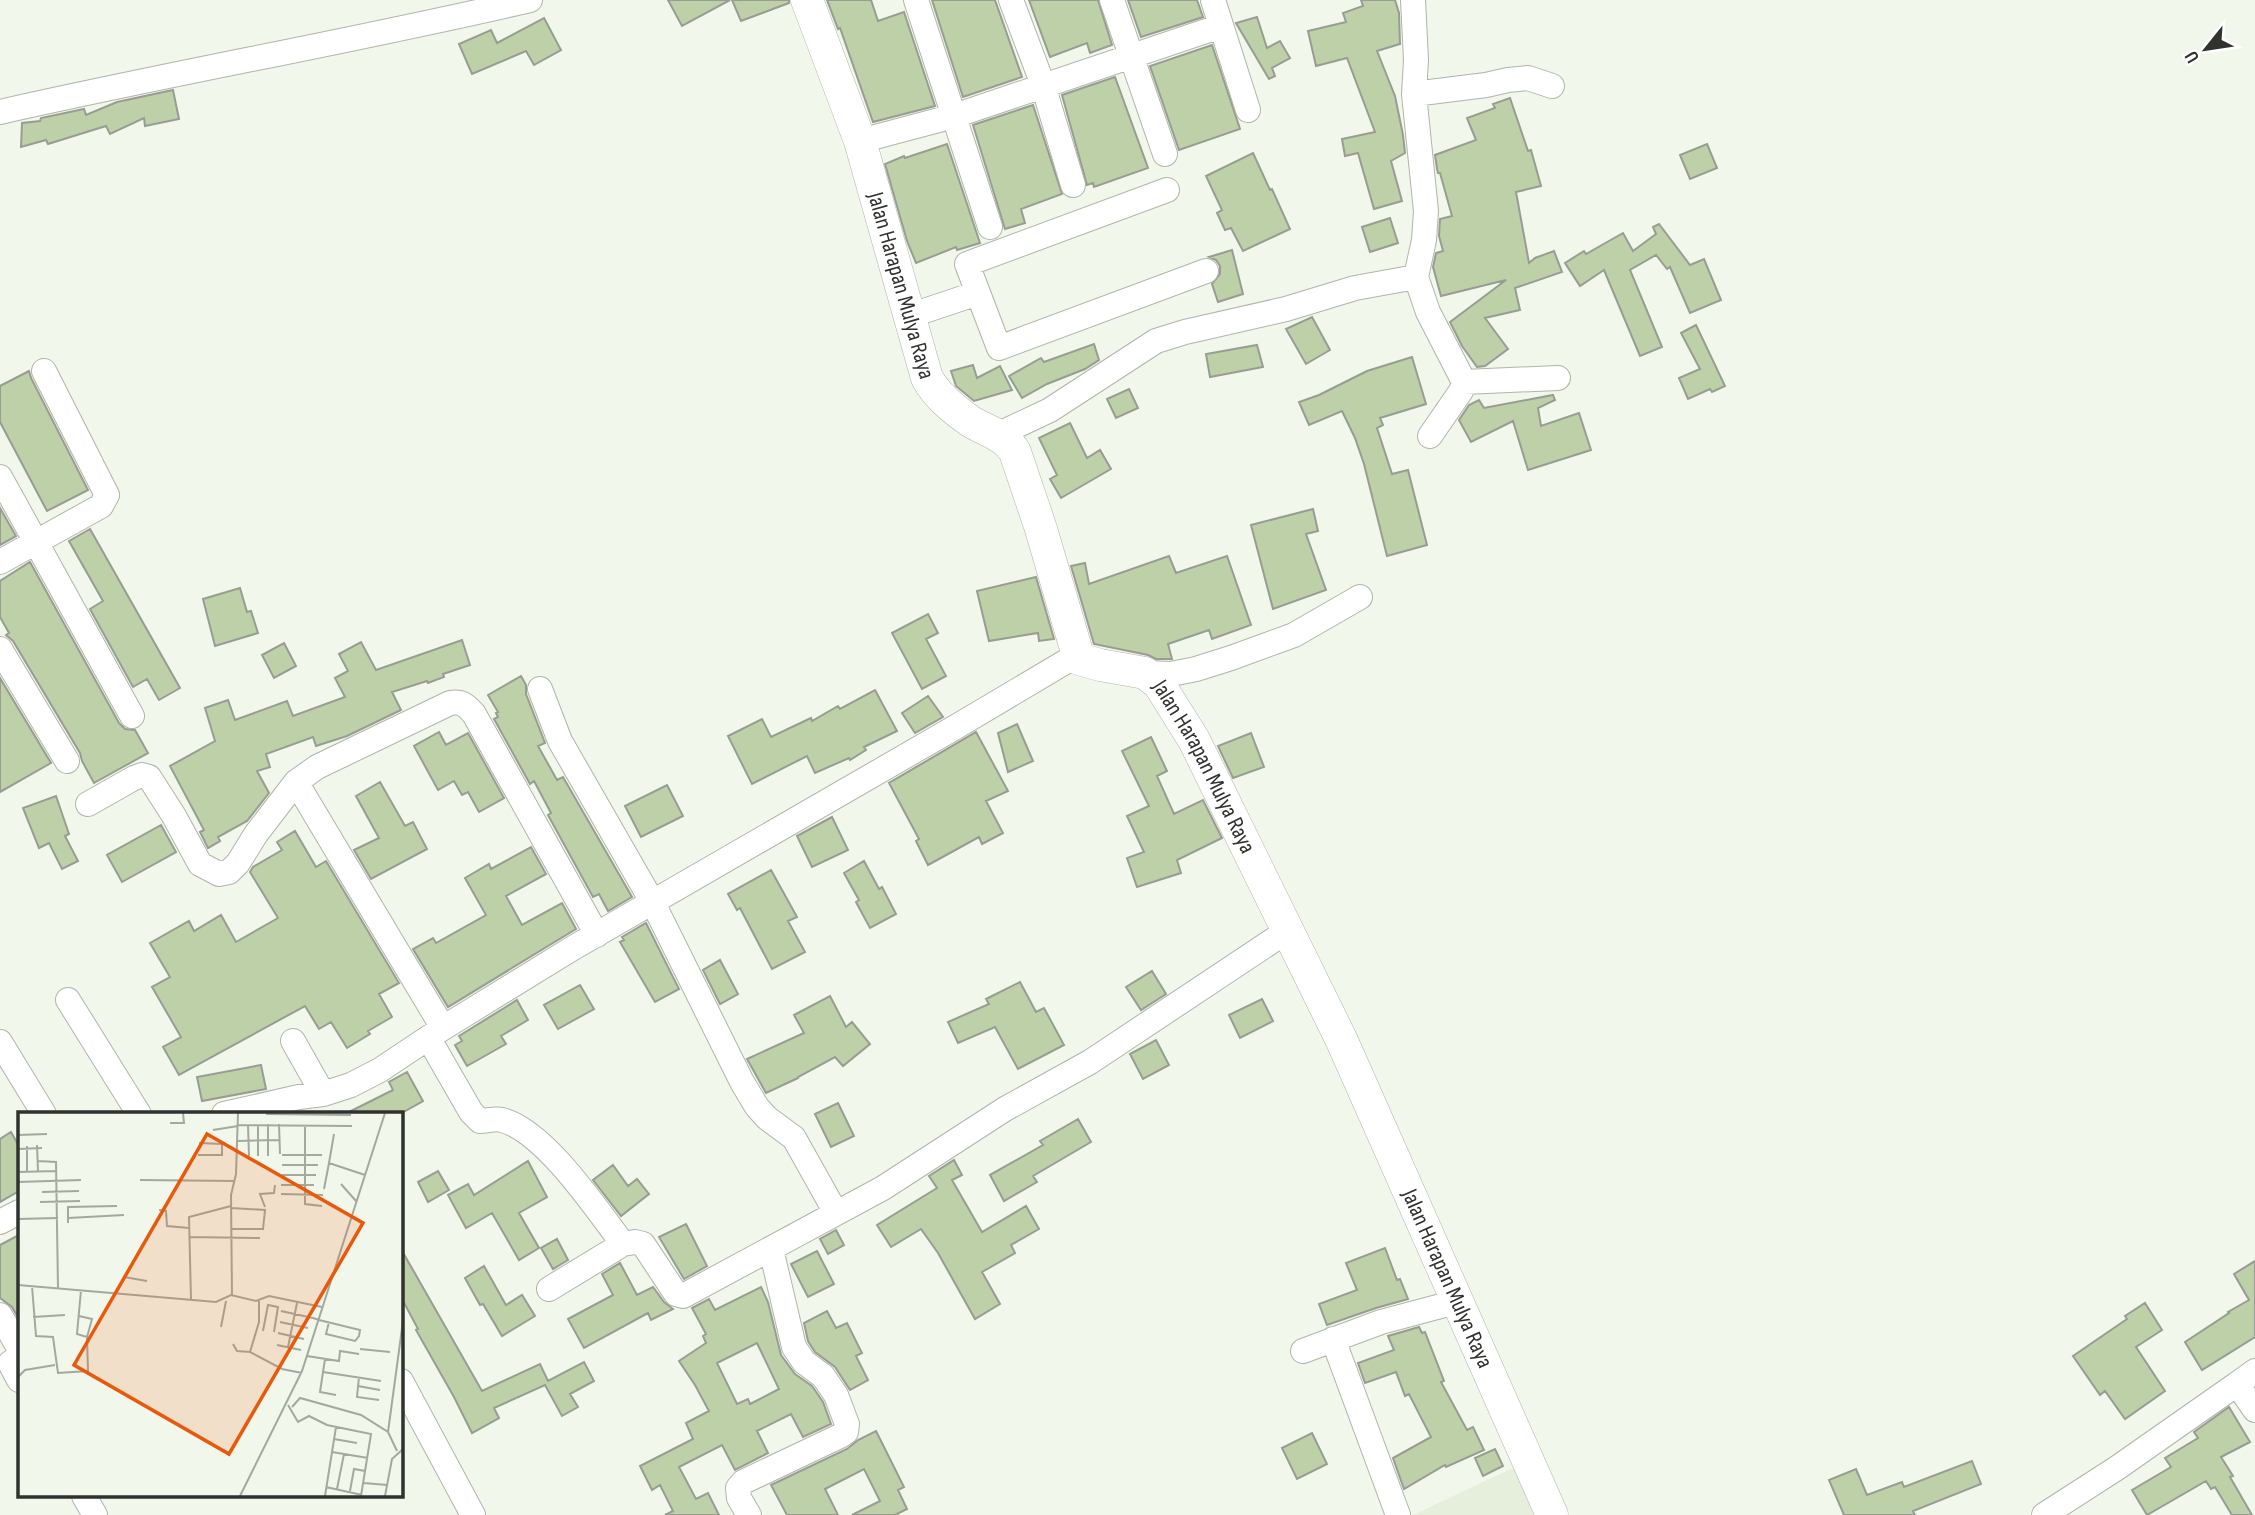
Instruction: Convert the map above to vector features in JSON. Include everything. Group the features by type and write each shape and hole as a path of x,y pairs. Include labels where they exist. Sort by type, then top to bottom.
{"street":[{"path":"0,112 150,78 382,33 530,0"},
{"name":"Jalan Harapan Mulya Raya","path":"807,0 860,141 927,378 944,401 971,422 1010,444 1027,485 1077,655 1084,662 1145,673 1159,684 1194,740 1353,1066 1552,1515"},
{"path":"916,0 990,227"},
{"path":"1011,0 1043,85 1073,185"},
{"path":"1112,0 1165,154"},
{"path":"1213,0 1248,110"},
{"path":"1413,0 1416,60 1414,94 1426,211 1424,240 1416,277 1428,312 1464,382 1461,391 1430,436"},
{"path":"860,141 954,116 1221,26"},
{"path":"1414,94 1528,78 1552,86"},
{"path":"1167,190 967,264 999,348 1206,271"},
{"path":"996,435 1050,410 1156,341 1286,309 1355,288 1416,277"},
{"path":"909,316 978,293"},
{"path":"0,562 101,506 107,495 44,371"},
{"path":"1464,382 1558,378"},
{"path":"0,477 132,716"},
{"path":"1145,673 1171,674 1231,658 1294,635 1360,597"},
{"path":"0,649 67,761"},
{"path":"236,1112 323,1094 361,1080 597,935 1077,655"},
{"path":"540,689 560,740 653,903 757,1107 794,1138 836,1213"},
{"path":"88,804 134,778 142,775 149,777 200,864 219,874 229,872 296,782 317,767 450,703 459,702 466,704 474,714 597,935"},
{"path":"296,782 436,1033 478,1119 502,1120 527,1131 571,1175 623,1244"},
{"path":"549,1289 623,1244 635,1242 643,1244 679,1296 690,1292 891,1184 1005,1109 1090,1062 1287,931"},
{"path":"68,1000 138,1112"},
{"path":"293,1041 323,1094"},
{"path":"0,1042 43,1112"},
{"path":"0,1222 18,1213"},
{"path":"749,1515 739,1497 738,1488 743,1482 841,1436 846,1432 847,1424 836,1395 822,1376 804,1363 794,1347 771,1249"},
{"path":"1303,1351 1381,1322 1456,1302"},
{"path":"0,1315 18,1347"},
{"path":"1333,1339 1398,1515"},
{"path":"18,1358 10,1363 18,1378"},
{"path":"2044,1515 2117,1468 2246,1377 2255,1410"},
{"path":"402,1383 473,1515"},
{"path":"85,1498 95,1515"}],"shaded area":[{"path":"1515,1467 1537,1515 1413,1515"}],"building":[{"path":"668,0 730,0 682,26"},
{"path":"732,0 789,0 789,3 741,21"},
{"path":"827,0 871,0 878,21 904,12 935,106 873,122 840,28 838,29"},
{"path":"932,0 995,0 1022,77 963,97"},
{"path":"1029,0 1098,0 1112,45 1090,53 1087,43 1050,57"},
{"path":"1128,0 1197,0 1203,17 1141,37"},
{"path":"1361,0 1395,0 1399,13 1400,44 1377,51 1395,96 1403,135 1405,153 1391,161 1402,201 1374,209 1358,153 1345,156 1342,139 1375,132 1347,58 1316,66 1308,31 1346,22 1343,13 1363,6"},
{"path":"1257,17 1267,48 1280,41 1290,58 1272,68 1275,76 1269,79 1236,23"},
{"path":"544,18 561,50 534,65 526,51 472,74 459,44 491,30 497,43"},
{"path":"1212,45 1240,129 1179,150 1150,66"},
{"path":"1115,77 1148,168 1094,187 1093,183 1087,185 1062,95"},
{"path":"173,90 179,119 145,126 144,118 110,134 106,126 48,144 46,140 21,147 22,123 84,109 86,115 117,102"},
{"path":"1510,98 1528,151 1531,150 1541,186 1516,192 1529,263 1554,251 1562,272 1515,288 1520,310 1485,318 1508,349 1485,366 1477,367 1450,322 1506,280 1441,296 1433,267 1436,253 1443,251 1439,236 1440,219 1452,216 1435,155 1476,140 1467,118 1495,108 1493,104"},
{"path":"1033,105 1062,194 1021,209 1025,223 1005,229 973,125"},
{"path":"947,144 980,243 957,250 956,247 916,263 885,164"},
{"path":"1707,144 1717,168 1690,179 1680,155"},
{"path":"1253,153 1290,229 1243,251 1231,228 1225,230 1217,213 1222,210 1206,176"},
{"path":"1390,218 1398,243 1370,252 1362,227"},
{"path":"1659,224 1690,265 1704,259 1721,300 1690,313 1670,267 1667,269 1656,255 1630,270 1662,347 1640,356 1604,270 1580,286 1565,263 1623,233 1633,251 1656,234 1653,227"},
{"path":"1232,250 1243,294 1218,302 1212,284 1220,274 1220,266 1216,260 1209,257"},
{"path":"1312,317 1330,350 1306,364 1286,329"},
{"path":"1696,325 1725,386 1712,392 1710,389 1688,399 1679,378 1700,369 1681,333"},
{"path":"1094,344 1099,360 1022,398 1009,376 1041,358 1044,362"},
{"path":"1257,345 1263,367 1210,377 1206,354"},
{"path":"1412,357 1426,404 1380,418 1383,425 1377,428 1392,474 1408,470 1427,545 1387,556 1364,464 1342,411 1309,425 1299,402 1367,371"},
{"path":"973,365 977,378 1000,366 1012,390 974,401 956,386 951,371"},
{"path":"29,371 88,490 47,511 0,422 0,386"},
{"path":"1129,389 1138,408 1116,418 1107,399"},
{"path":"1553,395 1555,400 1538,408 1541,426 1579,413 1591,450 1528,470 1513,421 1471,442 1459,420 1469,405 1479,400 1484,408"},
{"path":"1070,423 1087,458 1100,450 1111,469 1061,498 1050,479 1057,475 1039,438"},
{"path":"0,508 16,536 0,545"},
{"path":"1313,509 1318,531 1306,534 1326,590 1273,609 1251,525"},
{"path":"90,529 180,688 159,700 147,679 133,687 90,609 103,601 69,541"},
{"path":"1169,556 1176,573 1227,556 1251,625 1212,639 1209,630 1168,644 1172,659 1156,659 1094,644 1071,566 1085,563 1089,584"},
{"path":"30,562 119,723 125,729 135,730 148,753 94,783 80,753 13,641 6,635 9,633 0,617 0,581"},
{"path":"1036,577 1054,639 1039,641 1038,633 989,641 977,591"},
{"path":"240,588 247,612 251,611 258,633 215,646 203,599"},
{"path":"928,614 938,633 926,639 946,676 922,689 892,633"},
{"path":"462,640 470,665 443,674 444,677 428,683 427,681 392,692 401,710 347,736 316,746 313,737 266,754 270,767 257,771 269,793 247,821 218,837 220,841 208,848 200,832 204,830 170,766 215,741 205,708 228,700 235,720 287,701 293,716 345,697 335,678 348,671 339,654 361,642 376,670"},
{"path":"284,643 296,666 274,678 262,655"},
{"path":"521,676 545,743 538,746 557,780 563,777 632,897 608,911 599,894 593,897 548,815 551,813 534,781 530,784 494,719 498,717 498,712 488,695"},
{"path":"0,678 51,763 0,792"},
{"path":"875,690 897,731 864,747 866,750 850,760 849,758 815,773 807,756 752,784 728,736 762,719 771,737 811,718 812,721 838,706 840,709"},
{"path":"928,696 943,717 915,733 902,713"},
{"path":"1017,724 1033,761 1008,772 998,733"},
{"path":"439,732 446,745 468,733 504,798 479,812 468,792 462,795 454,781 438,790 414,746"},
{"path":"976,732 1008,791 986,801 1003,833 982,844 979,837 928,865 916,841 919,839 889,783"},
{"path":"1251,733 1264,767 1233,778 1218,746"},
{"path":"1151,737 1167,771 1157,776 1174,814 1203,800 1222,838 1177,860 1181,873 1137,887 1127,858 1144,852 1127,816 1149,806 1122,751"},
{"path":"380,782 405,826 413,822 427,849 371,879 354,850 379,838 356,796"},
{"path":"667,785 683,816 641,837 625,806"},
{"path":"56,796 69,834 65,836 78,861 62,869 49,843 39,848 23,808"},
{"path":"832,817 848,850 812,867 797,836"},
{"path":"161,825 176,852 122,882 107,855"},
{"path":"295,831 316,867 326,861 399,983 379,994 392,1017 347,1048 331,1022 319,1029 305,1006 179,1075 163,1047 181,1037 152,987 170,977 150,943 189,921 194,931 221,915 236,942 278,918 250,872 253,867 282,850 277,842"},
{"path":"531,847 546,874 506,896 522,925 562,903 576,929 448,1007 413,949 433,938 436,943 486,915 465,878 489,864 491,869"},
{"path":"864,861 896,914 870,928 844,873"},
{"path":"771,870 797,917 788,921 805,952 772,969 740,908 737,910 728,894"},
{"path":"646,923 679,989 655,1002 620,942 624,940 622,937"},
{"path":"720,960 738,994 720,1004 703,970"},
{"path":"1152,971 1166,994 1141,1010 1126,987"},
{"path":"1020,982 1036,1012 1044,1008 1064,1045 1018,1069 995,1027 958,1043 948,1022 989,1004 986,999"},
{"path":"580,985 594,1009 558,1029 544,1005"},
{"path":"830,996 846,1027 852,1022 870,1044 843,1066 835,1057 766,1093 747,1059 804,1033 794,1015"},
{"path":"1262,999 1273,1021 1240,1038 1229,1015"},
{"path":"517,1000 528,1020 501,1036 506,1044 467,1066 455,1045 462,1041 459,1036"},
{"path":"1156,1040 1169,1065 1143,1079 1130,1054"},
{"path":"261,1065 266,1089 202,1101 197,1077"},
{"path":"407,1072 423,1101 402,1113 349,1112 393,1090 389,1082"},
{"path":"838,1103 854,1136 831,1147 815,1114"},
{"path":"1078,1119 1091,1142 1033,1176 1037,1182 1004,1201 990,1175 1043,1145 1040,1141"},
{"path":"11,1132 18,1144 18,1192 0,1202 0,1139"},
{"path":"954,1160 962,1175 952,1180 982,1232 1026,1206 1039,1229 1011,1245 1015,1253 982,1272 1000,1304 975,1319 938,1253 921,1229 891,1247 877,1225 937,1188 929,1176"},
{"path":"528,1161 547,1197 519,1213 539,1248 519,1260 492,1213 466,1228 448,1195 468,1184 474,1195"},
{"path":"613,1165 628,1186 637,1179 649,1194 621,1216 593,1180"},
{"path":"438,1171 449,1190 428,1202 418,1182"},
{"path":"686,1224 707,1266 684,1279 659,1237"},
{"path":"836,1230 844,1245 828,1254 820,1239"},
{"path":"18,1236 18,1317 12,1307 0,1298 0,1245"},
{"path":"557,1239 568,1260 553,1269 541,1248"},
{"path":"1385,1248 1397,1280 1400,1279 1408,1299 1327,1325 1319,1304 1357,1290 1346,1263"},
{"path":"402,1251 482,1391 540,1364 548,1381 584,1362 594,1381 570,1394 578,1407 562,1416 545,1385 494,1408 499,1418 472,1433 416,1330 418,1329 402,1299"},
{"path":"817,1251 834,1284 808,1297 791,1264"},
{"path":"2255,1261 2255,1337 2202,1370 2185,1342 2249,1300 2234,1274"},
{"path":"620,1263 637,1295 653,1287 673,1309 651,1320 648,1313 584,1348 568,1319 613,1295 602,1274"},
{"path":"484,1266 506,1305 522,1295 535,1316 502,1336 465,1278"},
{"path":"761,1287 768,1302 781,1355 795,1374 812,1386 823,1402 831,1424 803,1437 791,1414 757,1431 768,1453 735,1470 722,1445 679,1467 696,1499 708,1493 719,1515 665,1515 673,1511 660,1485 652,1490 640,1466 693,1439 686,1423 709,1411 679,1361 706,1343 703,1336 706,1334 692,1308 709,1299 715,1310","holes":["757,1343 779,1389 750,1404 748,1399 737,1404 717,1363"]},
{"path":"2145,1303 2162,1330 2136,1347 2165,1391 2125,1419 2105,1391 2100,1395 2073,1356 2127,1319 2125,1316"},
{"path":"827,1311 836,1328 847,1323 862,1353 856,1356 868,1380 850,1390 835,1367 815,1352 808,1341 804,1323"},
{"path":"1419,1327 1422,1333 1425,1332 1444,1381 1441,1382 1467,1430 1473,1427 1484,1450 1446,1467 1445,1465 1404,1489 1393,1458 1431,1437 1409,1394 1405,1396 1396,1372 1365,1383 1358,1363 1394,1350 1388,1336"},
{"path":"2229,1407 2250,1442 2221,1457 2252,1515 2232,1515 2215,1487 2211,1489 2206,1481 2147,1515 2132,1490 2171,1467 2165,1458 2198,1438 2194,1432"},
{"path":"876,1431 904,1487 898,1490 907,1509 895,1515 852,1515 880,1501 864,1469 825,1489 838,1515 787,1515 771,1485 847,1449"},
{"path":"1312,1433 1327,1464 1297,1479 1282,1448"},
{"path":"1495,1449 1503,1466 1483,1476 1475,1458"},
{"path":"1972,1461 1981,1484 1913,1511 1915,1515 1844,1515 1829,1480 1856,1469 1867,1495 1902,1482 1904,1487"}]}
